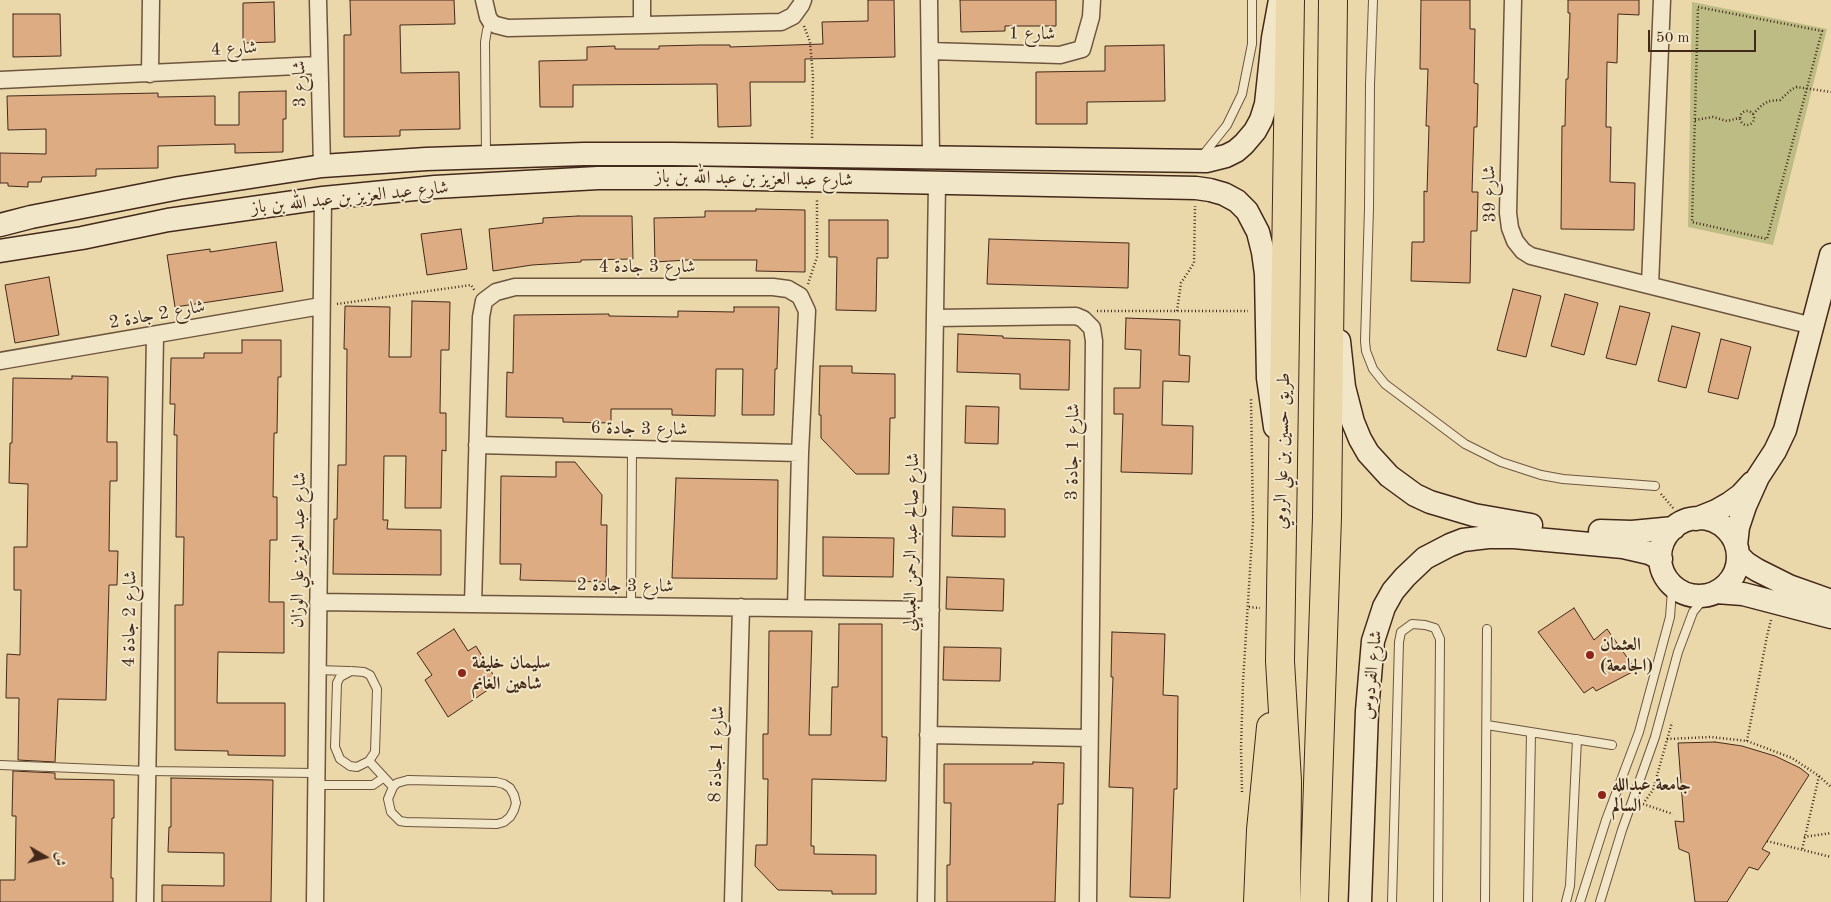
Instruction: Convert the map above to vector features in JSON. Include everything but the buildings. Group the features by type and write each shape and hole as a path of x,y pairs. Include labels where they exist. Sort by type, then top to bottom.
{"highway":[{"name":"طريق حسين بن علي الرومي","path":"1286,902 1287,781 1280,661 1290,0"},
{"path":"1314,902 1326,547 1333,0"},
{"path":"1258,902 1265,779 1280,661"},
{"path":"1316,844 1323,862 1330,902"}],"street":[{"path":"150,74 151,0"},
{"name":"شارع 3","path":"318,0 322,166"},
{"path":"484,0 488,17 492,22 508,28 781,22 793,16 800,6"},
{"path":"642,0 642,25"},
{"path":"929,0 931,156"},
{"name":"شارع 1","path":"930,51 1060,55 1082,49 1091,17 1092,0"},
{"name":"شارع عبد العزيز بن عبد الله بن باز","path":"0,225 179,188 322,166 426,159 584,154 672,154 1197,161 1216,159 1236,151 1244,144 1261,120 1267,98 1280,0"},
{"name":"شارع 39","path":"1513,0 1508,213 1510,228 1515,241 1523,251 1531,256 1813,326"},
{"path":"1650,285 1662,0"},
{"name":"شارع 4","path":"0,80 319,65"},
{"path":"496,184 511,176 574,169 582,166 584,154"},
{"path":"598,178 600,163 606,160 660,160 672,154"},
{"name":"شارع عبد العزيز بن عبد الله بن باز","path":"7,250 107,233 168,220 323,198 435,187 598,178 816,180 1196,188 1224,194 1237,201 1248,212 1258,232 1266,274 1268,378 1273,418 1283,466"},
{"name":"شارع صالح عبد الرحمن العبدلي","path":"926,902 938,183"},
{"path":"107,233 104,228 105,221 109,216 159,207 179,188"},
{"name":"شارع عبد العزيز علي الوزان","path":"315,902 323,198"},
{"path":"7,250 30,236 82,226 88,222 89,217 85,206"},
{"path":"1829,614 1743,594 1693,596 1682,592 1664,570 1663,545 1685,523 1716,511 1741,495 1758,477 1776,451 1785,430 1831,256"},
{"name":"شارع 3 جادة 4","path":"484,302 496,292 514,287 773,287 788,289 800,296"},
{"path":"796,608 800,453 807,310 800,296"},
{"path":"1330,299 1340,342 1344,387 1353,422 1368,453 1384,471 1402,486 1430,502 1474,515 1519,524 1611,532 1709,520 1721,525 1730,534 1737,550 1746,563 1789,586 1829,614"},
{"path":"473,604 481,317 484,302"},
{"name":"شارع 2 جادة 2","path":"0,361 155,336 321,306"},
{"path":"935,318 1076,316 1083,319"},
{"name":"شارع 1 جادة 3","path":"1083,319 1092,328 1094,341 1088,902"},
{"name":"شارع 2 جادة 4","path":"146,902 155,336"},
{"name":"شارع 3 جادة 6","path":"477,445 800,453"},
{"path":"1711,594 1726,586 1733,577 1737,566 1739,522 1758,477"},
{"name":"شارع الفردوس","path":"1360,902 1367,711 1373,642 1384,607 1405,577 1426,558 1444,548 1463,540 1488,537 1514,537 1623,547 1649,553 1664,570"},
{"name":"شارع 3 جادة 2","path":"318,602 931,610"},
{"name":"شارع 1 جادة 8","path":"732,902 742,607"},
{"path":"928,735 1089,738"}],"lane":[{"path":"1197,161 1227,124 1242,94 1252,44 1252,0"},
{"path":"1373,0 1365,341 1366,351 1373,369 1385,384 1465,444 1501,462 1519,469 1563,479 1655,486"},
{"path":"486,157 485,42 487,30 492,22"},
{"path":"631,606 632,449"},
{"path":"1580,902 1606,820 1639,732 1670,617 1672,590 1664,570"},
{"path":"1600,902 1622,830 1655,738 1678,652 1693,612 1711,594"},
{"path":"1392,902 1399,642 1401,632 1412,624 1425,624 1435,628 1440,638 1438,902"},
{"path":"1485,902 1487,629"},
{"path":"317,670 352,671 364,672 370,675 377,689 376,746 369,762 357,767 350,766 340,759 335,747 337,683 340,677 352,671"},
{"path":"1487,725 1612,745"},
{"path":"1528,902 1531,732"},
{"path":"1566,902 1570,886 1577,739"},
{"path":"369,762 392,787"},
{"path":"0,766 316,779 373,785 383,778"},
{"path":"408,780 496,782 510,788 516,802 510,817 504,822 497,824 406,822 394,817 388,806 392,787 397,783 408,780"}],"path":[{"path":"800,6 810,42 813,76 812,155"},
{"path":"1698,7 1822,31 1767,239 1692,222 1695,120 1698,7"},
{"path":"1739,118 1740,122 1749,126 1754,118 1753,114 1762,105 1780,100 1797,87 1831,92"},
{"path":"1695,120 1713,117 1727,121 1739,118 1744,111 1749,111 1753,114"},
{"path":"800,296 811,277 818,257 816,180"},
{"path":"1177,310 1181,283 1194,263 1196,188"},
{"path":"321,306 471,285 484,302"},
{"path":"1083,319 1099,310 1250,311"},
{"path":"1243,710 1253,522 1251,398"},
{"path":"1655,486 1685,523"},
{"path":"1748,741 1767,636 1778,602"},
{"path":"1668,739 1711,737 1748,741 1792,758 1831,787"},
{"path":"1802,850 1818,776"},
{"path":"1643,804 1673,814"},
{"path":"1804,837 1831,833"},
{"path":"1767,841 1831,857"}],"shaded area":[{"path":"1692,2 1827,29 1773,245 1688,227"}],"place":[{"name":"العثمان (الجامعة)","path":"1590,655"},
{"name":"سليمان خليفة شاهين الغانم","path":"462,673"},
{"name":"جامعة عبدالله السالم","path":"1602,795"}]}
